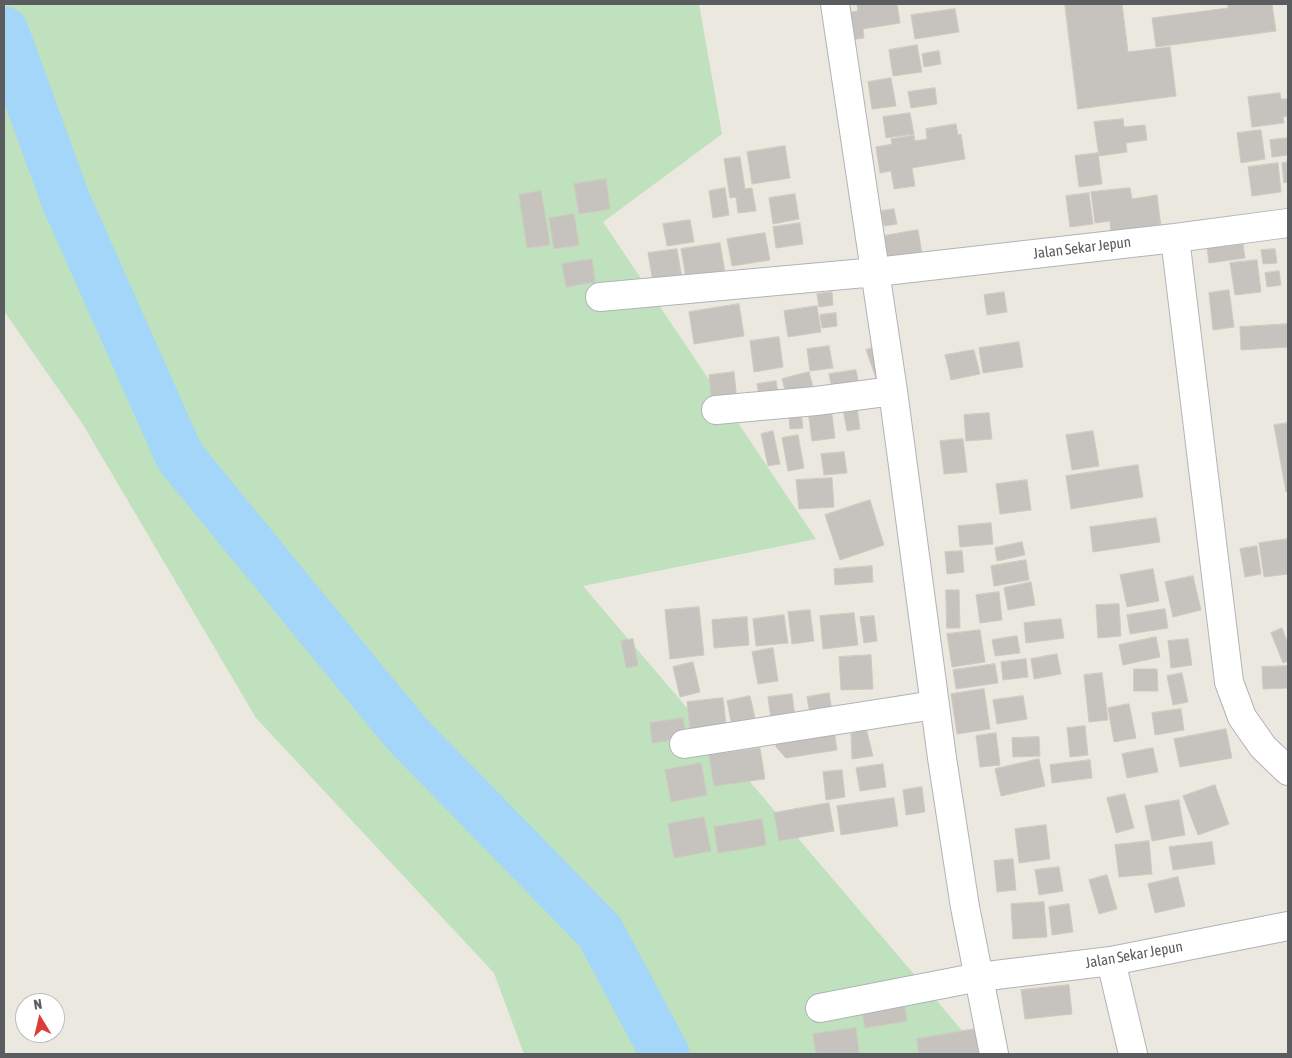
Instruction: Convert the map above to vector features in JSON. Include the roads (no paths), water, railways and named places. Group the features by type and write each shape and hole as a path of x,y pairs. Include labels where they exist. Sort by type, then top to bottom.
{"street":[{"path":"835,4 894,391 934,705 965,907 994,1054"},
{"name":"Jalan Sekar Jepun","path":"600,296 876,272 1176,238 1288,223"},
{"path":"1176,238 1229,682 1242,717 1263,747 1288,771"},
{"path":"716,410 816,401 894,391"},
{"path":"684,744 934,705"},
{"name":"Jalan Sekar Jepun","path":"820,1008 979,977 1112,961 1288,926"},
{"path":"1112,961 1134,1054"}],"waterway":[{"path":"4,31 66,201 180,457 406,733 600,932 665,1054"}]}
